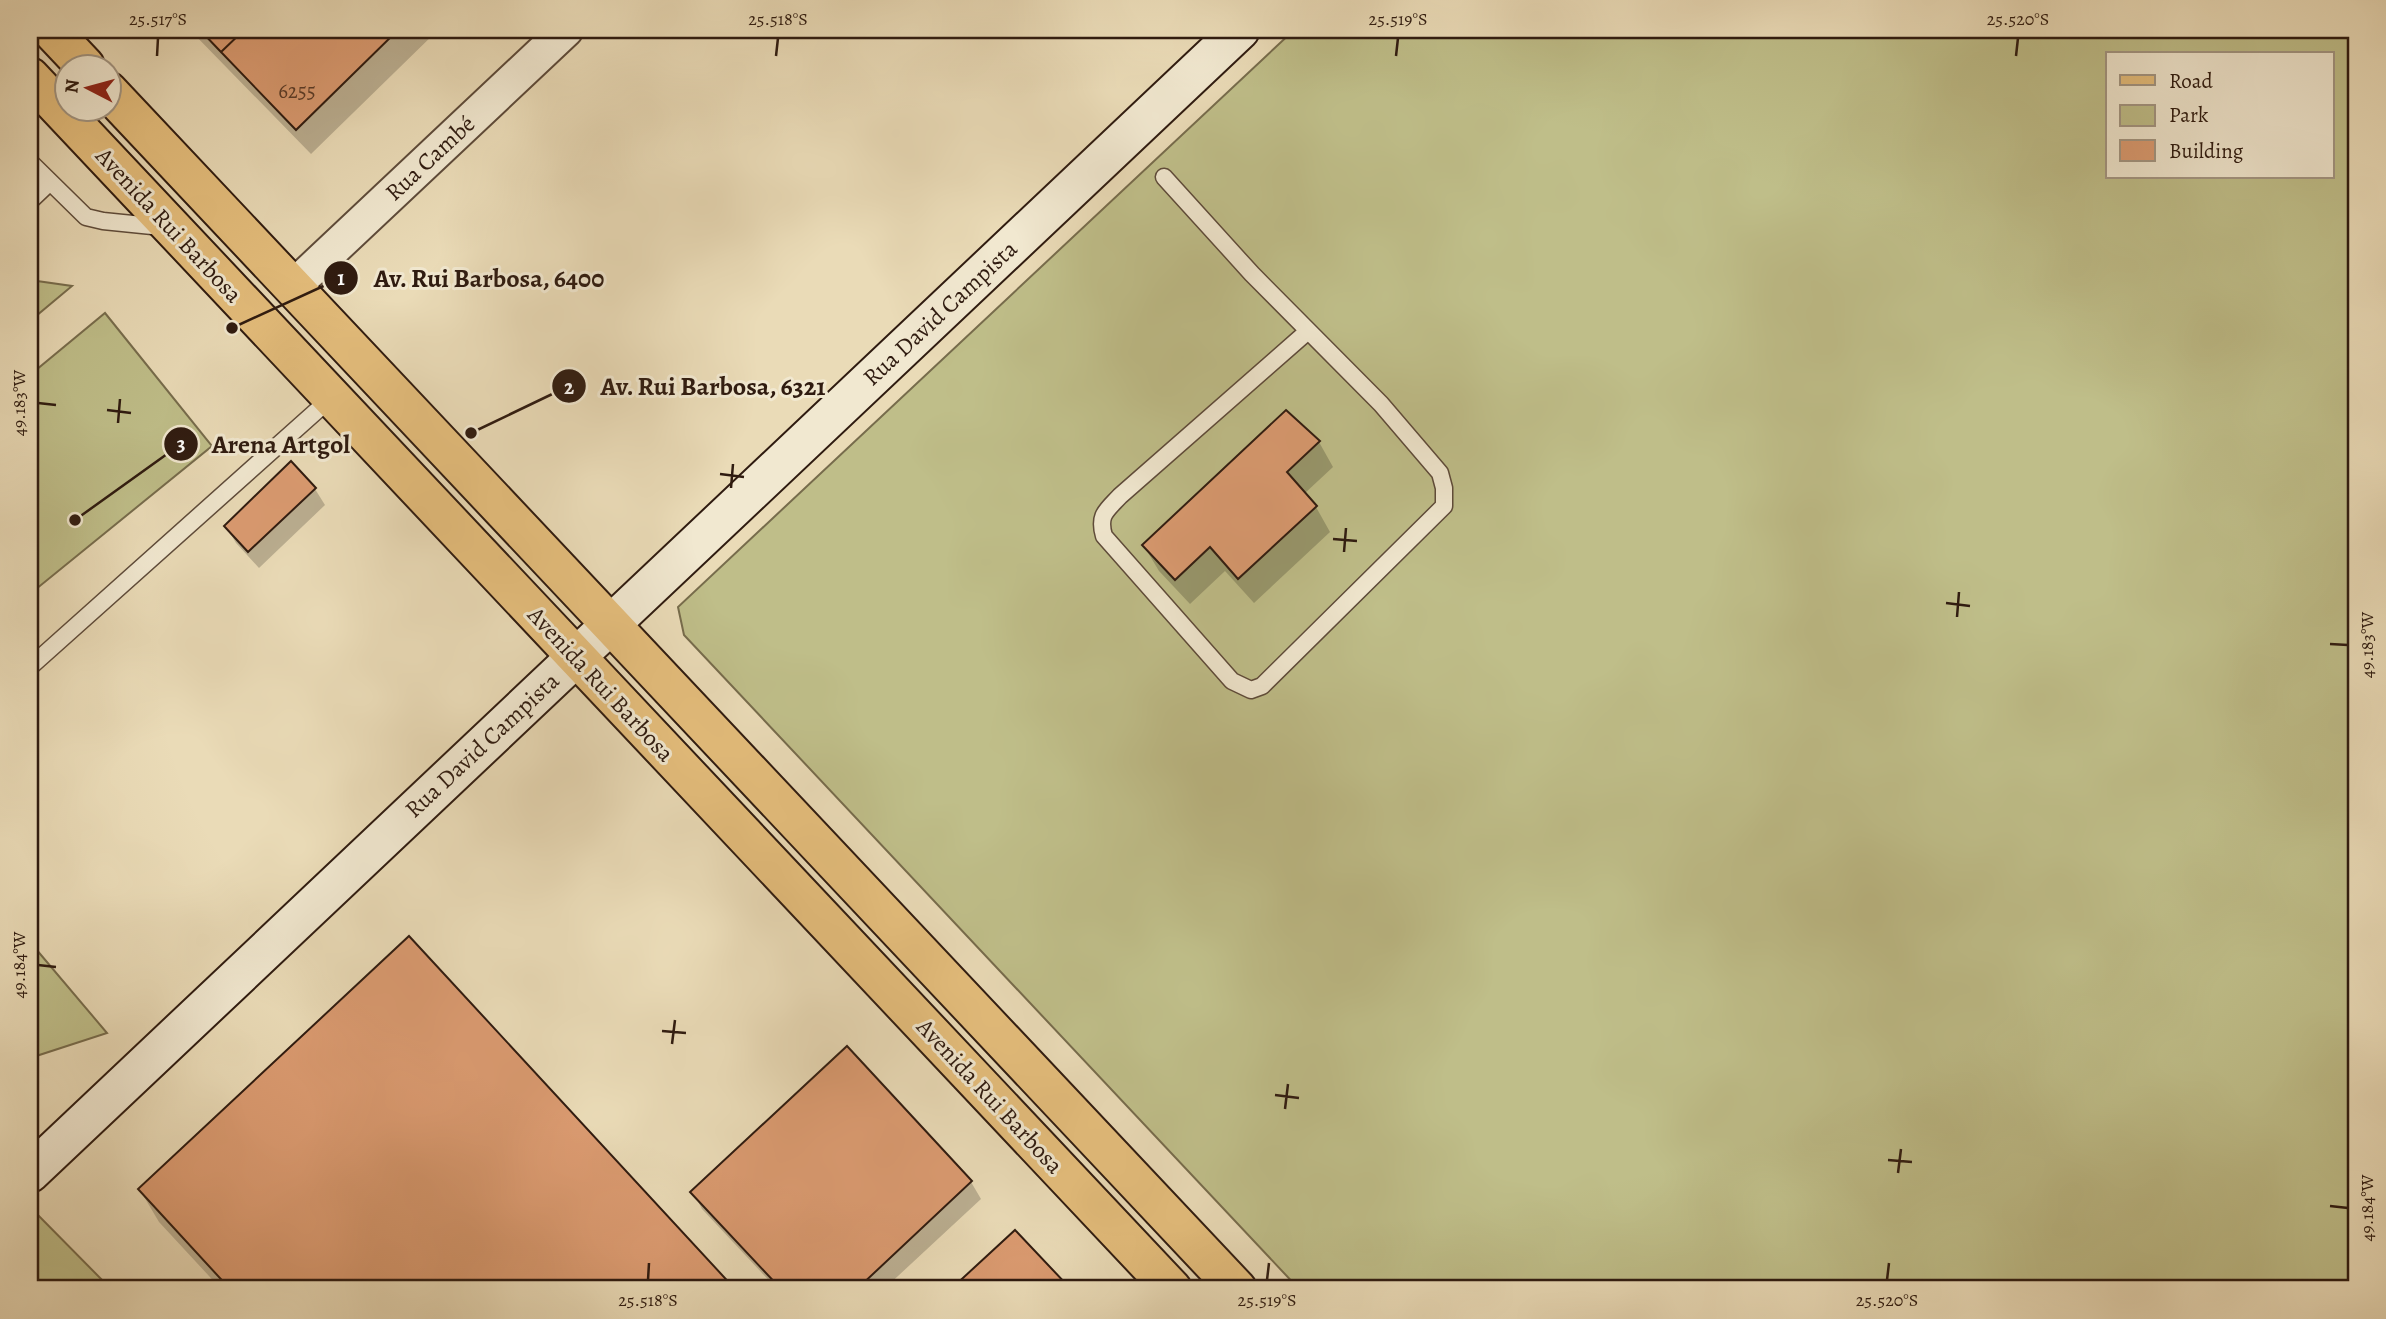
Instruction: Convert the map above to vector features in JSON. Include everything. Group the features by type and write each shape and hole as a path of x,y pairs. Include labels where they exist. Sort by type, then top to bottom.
{"main road":[{"path":"51,30 72,52"},
{"name":"Rua David Campista","path":"30,1173 1234,32"},
{"name":"Avenida Rui Barbosa","path":"30,77 1165,1287"},
{"name":"Avenida Rui Barbosa","path":"122,106 1237,1289"}],"street":[{"name":"Rua Cambé","path":"293,287 566,30"}],"lane":[{"path":"30,162 86,216 172,228"},
{"path":"1164,177 1252,274 1381,404 1440,472 1444,488 1444,506 1262,686 1251,690 1232,681 1104,536 1101,524 1103,514 1121,496 1308,331"},
{"path":"30,201 49,183"},
{"path":"30,667 331,398"}],"green space":[{"path":"1294,30 2356,30 2356,1289 1299,1289 684,635 678,607"},
{"path":"30,280 72,286 30,321"},
{"path":"105,313 212,446 30,594 30,375"},
{"path":"30,942 107,1033 30,1058"},
{"path":"30,1207 111,1289 30,1289"}],"building":[{"path":"200,30 244,30 221,52"},
{"path":"244,30 398,30 296,130 221,52"},
{"path":"1286,410 1320,441 1287,472 1317,506 1238,579 1210,547 1175,580 1142,545"},
{"path":"291,461 316,488 248,552 224,526"},
{"path":"409,936 735,1289 230,1289 138,1189"},
{"path":"847,1046 972,1181 857,1289 781,1289 690,1192"},
{"path":"1015,1230 1068,1286 1065,1289 951,1289"}],"place":[{"name":"Av. Rui Barbosa, 6400","path":"232,328"},
{"name":"Av. Rui Barbosa, 6321","path":"471,433"},
{"name":"Arena Artgol","path":"75,520"}]}
